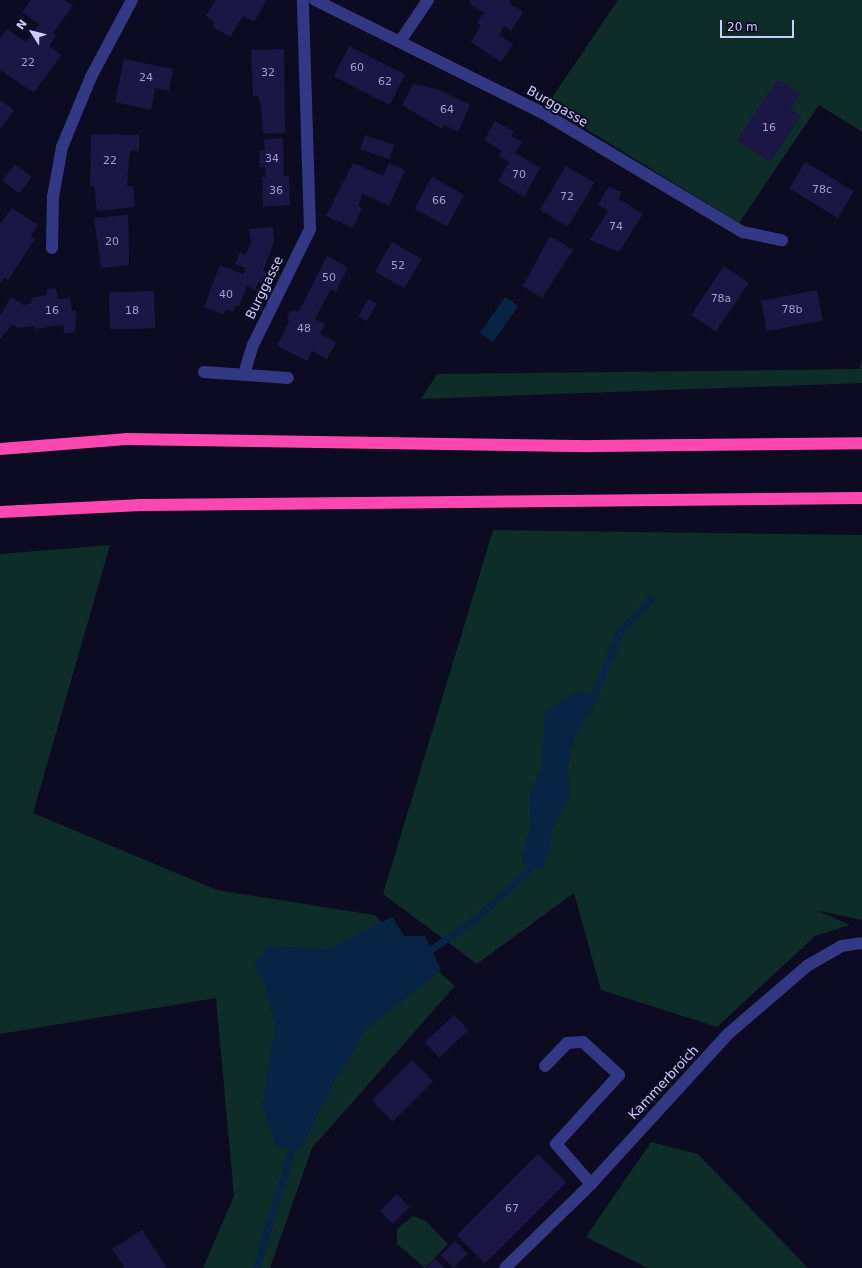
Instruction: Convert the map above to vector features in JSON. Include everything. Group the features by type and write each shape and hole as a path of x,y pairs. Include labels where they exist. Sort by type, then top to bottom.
{"highway":[{"path":"0,449 126,439 592,446 862,443"},
{"path":"0,512 141,505 862,498"}],"street":[{"path":"52,248 53,197 62,147 91,77 132,0"},
{"name":"Burggasse","path":"244,374 253,345 310,229 303,0"},
{"name":"Burggasse","path":"315,0 401,40 543,113 743,232 782,240"},
{"path":"401,40 428,0"},
{"path":"204,372 288,378"},
{"name":"Kammerbroich","path":"505,1268 591,1184 728,1034 808,966 841,946 862,943"},
{"path":"545,1066 567,1043 583,1042 619,1075 556,1144 591,1184"}],"green space":[{"path":"618,0 862,0 862,132 819,105 739,223 547,105"},
{"path":"862,360 862,383 421,399 437,374 859,369"},
{"path":"493,530 862,535 862,920 816,910 850,925 815,936 717,1027 601,990 574,893 477,964 383,894"},
{"path":"110,545 33,813 217,890 374,915 455,986 312,1148 270,1268 203,1268 234,1196 216,998 0,1034 0,554"},
{"path":"651,1142 698,1154 808,1268 648,1268 586,1237"},
{"path":"413,1216 426,1221 448,1244 425,1268 397,1244 397,1229"}],"water":[{"path":"505,297 518,306 493,342 480,333"},
{"path":"577,692 601,696 577,731 568,765 570,796 552,829 550,851 542,871 521,862 531,822 529,794 542,767 545,712"},
{"path":"392,917 404,936 425,936 441,970 366,1030 334,1082 300,1151 276,1146 262,1105 275,1028 266,989 254,965 270,946 328,949"}],"building":[{"path":"31,0 65,0 73,6 53,33 56,36 49,46 61,55 34,93 0,70 0,39 7,29 26,42 39,24 22,12"},
{"path":"216,0 267,0 254,22 243,16 230,37 212,26 215,22 206,16"},
{"path":"471,0 511,0 509,3 523,12 511,31 504,26 499,35 513,44 501,62 471,42 481,25 477,22 484,13 469,3"},
{"path":"349,46 405,75 390,105 334,76"},
{"path":"284,49 285,133 263,134 261,107 258,96 253,97 251,50"},
{"path":"124,59 173,69 169,91 155,88 151,110 115,102"},
{"path":"778,79 800,94 790,109 801,116 770,162 737,140"},
{"path":"413,84 437,89 470,105 458,132 444,125 442,129 402,105"},
{"path":"0,100 14,110 0,129"},
{"path":"495,121 514,132 511,136 522,142 515,153 540,168 524,197 498,181 509,162 499,156 502,151 484,140"},
{"path":"91,134 139,135 139,151 130,151 127,186 133,186 135,207 97,211 94,186 90,186"},
{"path":"365,135 394,145 389,159 360,149"},
{"path":"283,138 284,176 289,176 290,205 263,207 262,177 266,177 265,167 260,168 259,150 265,150 264,139"},
{"path":"805,162 854,191 838,218 789,189"},
{"path":"353,163 383,176 389,163 405,170 389,206 363,194 358,206 362,208 353,228 326,216"},
{"path":"15,164 32,177 19,193 2,181"},
{"path":"566,166 594,183 568,227 540,210"},
{"path":"432,177 464,195 447,226 415,208"},
{"path":"609,186 621,192 619,199 643,214 619,252 590,240 608,211 598,205"},
{"path":"12,208 38,225 31,236 35,239 8,280 4,278 0,284 0,224"},
{"path":"128,215 129,265 101,268 94,218"},
{"path":"273,227 274,242 263,271 270,274 266,285 258,282 255,290 247,286 239,306 236,305 233,312 226,309 224,315 204,307 220,265 243,274 246,268 235,264 240,252 245,255 251,244 249,229"},
{"path":"550,236 573,250 542,298 523,286"},
{"path":"392,242 421,259 404,288 375,271"},
{"path":"327,256 348,267 336,292 331,289 315,319 325,324 320,334 336,342 327,359 312,351 307,361 277,346 289,322 287,317 290,311 299,311"},
{"path":"724,266 749,283 716,332 691,315"},
{"path":"56,288 58,299 70,298 72,311 76,311 75,332 64,334 63,325 35,329 34,326 18,328 12,325 0,339 0,316 11,297 24,305 32,303 31,298 47,295 47,289"},
{"path":"817,290 823,320 767,331 761,301"},
{"path":"154,291 155,328 110,330 109,293"},
{"path":"368,299 377,304 367,321 358,316"},
{"path":"454,1015 468,1030 439,1058 425,1042"},
{"path":"412,1060 433,1081 393,1122 372,1100"},
{"path":"538,1154 566,1182 485,1264 457,1235"},
{"path":"397,1194 410,1207 393,1224 380,1211"},
{"path":"142,1230 167,1268 125,1268 112,1249"},
{"path":"455,1241 468,1254 454,1268 441,1255"},
{"path":"435,1259 445,1268 426,1268"}],"waterway":[{"path":"591,702 619,633 651,598"},
{"path":"424,954 470,923 527,872 531,856"},
{"path":"256,1268 294,1142"}]}
